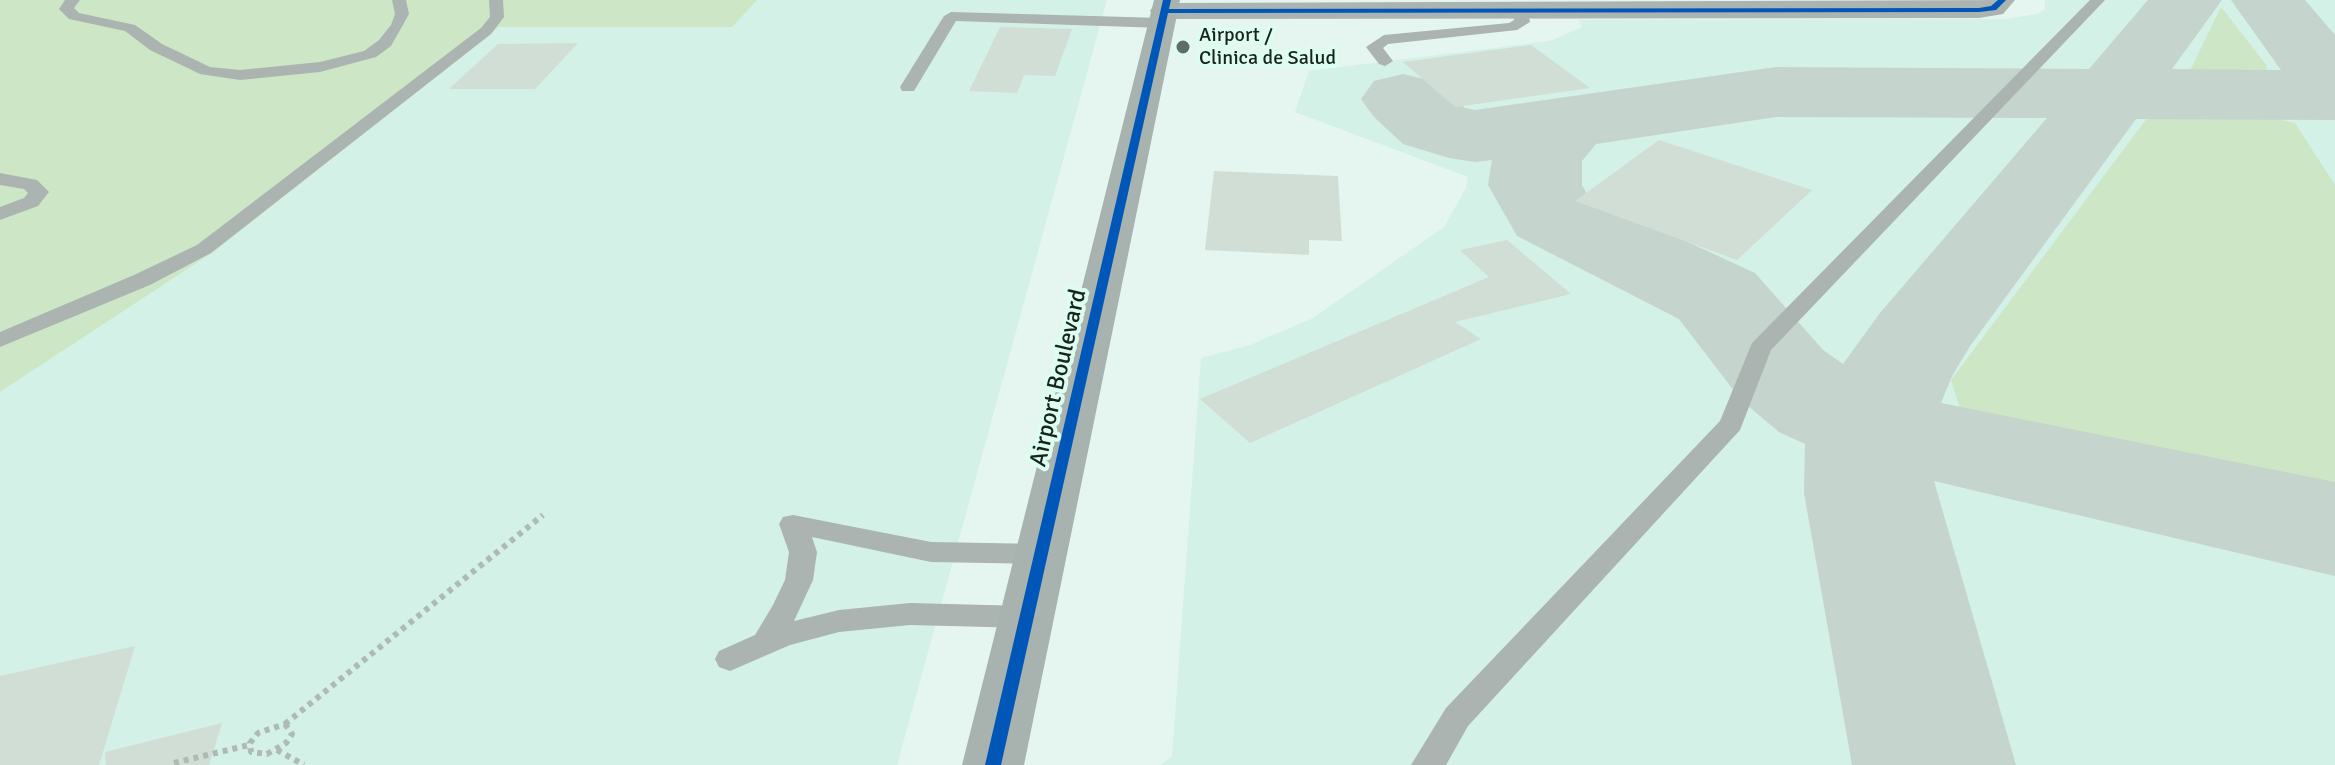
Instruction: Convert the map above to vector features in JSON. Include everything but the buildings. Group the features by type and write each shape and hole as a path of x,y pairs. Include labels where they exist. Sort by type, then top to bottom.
{"main road":[{"name":"Airport Boulevard","path":"993,765 1164,11"}],"street":[{"path":"1164,11 1390,12 1442,6 1520,9 1695,5 1979,10 2001,2"}],"lane":[{"path":"73,0 66,9 74,16 130,28 156,47 197,67 240,75 331,66 370,54 385,43 398,25 402,14 399,0"},
{"path":"0,340 142,280 204,249 495,23 496,0"},
{"path":"1428,765 1457,717 1731,424 1760,348 2098,0"},
{"path":"1385,61 1375,52 1376,44 1416,36 1512,27 1522,22 1520,9"},
{"path":"908,87 951,16 1164,11"},
{"path":"1390,12 1416,36"},
{"path":"440,46 466,47"},
{"path":"0,179 30,184 39,192 31,202 0,214"},
{"path":"765,644 787,608 799,580 803,552 793,524 931,552 1041,554"},
{"path":"730,659 765,644 839,621 910,614 1026,617"}],"path":[{"path":"174,763 249,745 265,728 285,724 543,515"},
{"path":"249,745 251,752 260,755 277,750 292,734 285,724"},
{"path":"277,750 304,765"}],"shaded area":[{"path":"0,0 757,0 732,27 499,27 215,251 0,392"},
{"path":"757,0 1107,0 897,765 0,765 0,392 215,251 499,27 731,27"},
{"path":"2045,0 2335,0 2335,765 1160,765 1172,756 1201,358 1250,345 1313,318 1444,227 1466,188 1468,177 1295,112 1309,71 1550,41 1582,27 1578,20 2006,19 2037,14 2045,9"},
{"path":"2221,7 2267,66 2264,77 2186,79"},
{"path":"2154,109 2248,113 2295,123 2335,185 2335,490 1960,408 1951,380"}],"taxiway":[{"path":"2112,94 2186,0"},
{"path":"2267,0 2335,87"},
{"path":"1403,99 1434,126 1475,136 1776,92 2112,94"},
{"path":"1870,427 1893,376 1920,337 2112,94"},
{"path":"2112,94 2335,95"},
{"path":"1571,122 1558,130 1537,161 1535,185 1551,215 1717,296 1782,375 1822,406 1870,427"},
{"path":"1870,427 2335,529"},
{"path":"1870,427 1866,454 1870,493 1934,765"}],"cycle path":[{"path":"993,765 1167,0"},
{"path":"1164,11 1979,10 1993,8 2002,0"}],"place":[{"name":"Airport / Clinica de Salud","path":"1183,47"}]}
